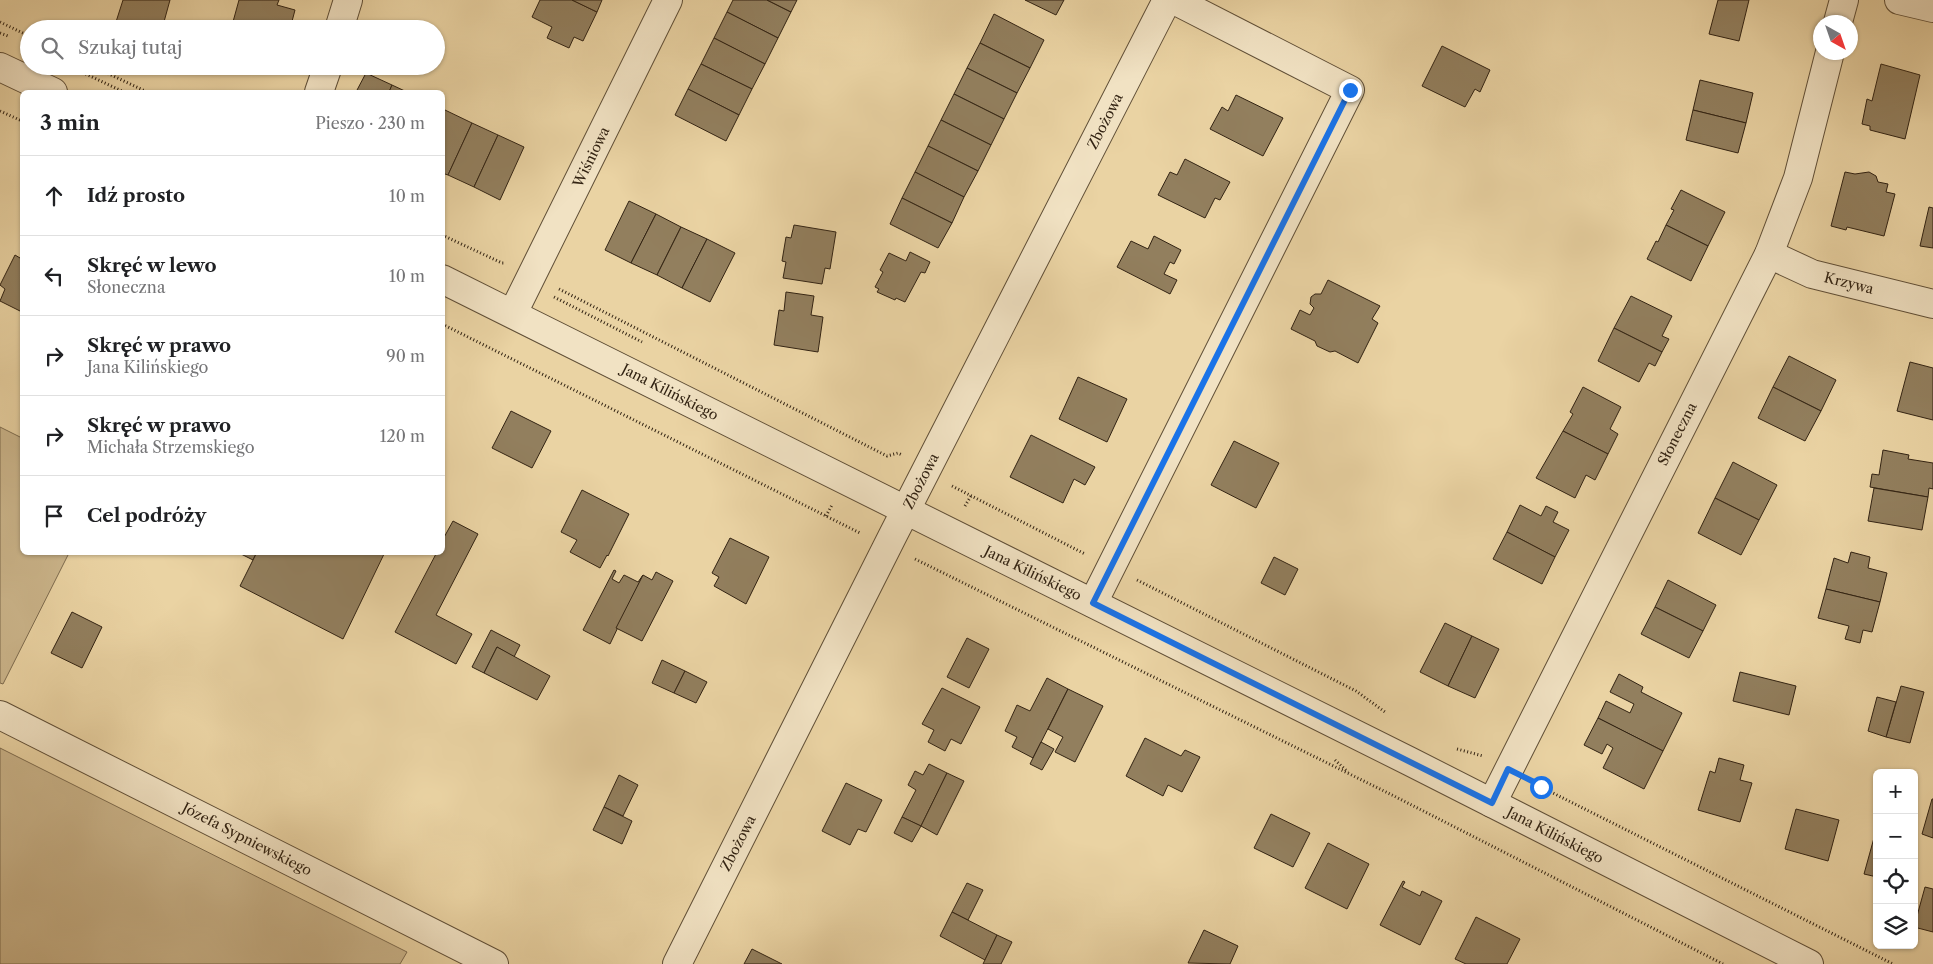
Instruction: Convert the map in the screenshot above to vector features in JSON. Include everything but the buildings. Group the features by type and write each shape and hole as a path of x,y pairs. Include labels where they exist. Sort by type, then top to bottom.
{"street":[{"path":"342,20 348,0"},
{"name":"Wiśniowa","path":"513,313 668,0"},
{"name":"Zbożowa","path":"677,964 906,510 1167,0"},
{"path":"1093,603 1350,90 1174,0"},
{"path":"1840,15 1844,0"},
{"path":"1899,0 1933,8"},
{"name":"Słoneczna","path":"1492,803 1769,254 1798,178 1828,60"},
{"path":"0,68 49,90"},
{"path":"320,90 325,75"},
{"name":"Krzywa","path":"1769,254 1812,274 1933,304"},
{"name":"Jana Kilińskiego","path":"445,280 1492,803 1770,956 1809,964"},
{"name":"Józefa Sypniewskiego","path":"0,715 494,964"}],"path":[{"path":"0,22 20,32"},
{"path":"89,75 120,90"},
{"path":"111,75 143,90"},
{"path":"0,111 20,121"},
{"path":"1450,746 1484,757 1894,964"},
{"path":"1392,795 1723,964"}],"shaded area":[{"path":"0,427 20,437 20,555 68,555 3,684 0,683"},
{"path":"0,748 407,952 400,964 0,964"}],"route":[{"path":"1350,90 1093,603 1492,803 1508,769 1541,787"}]}
